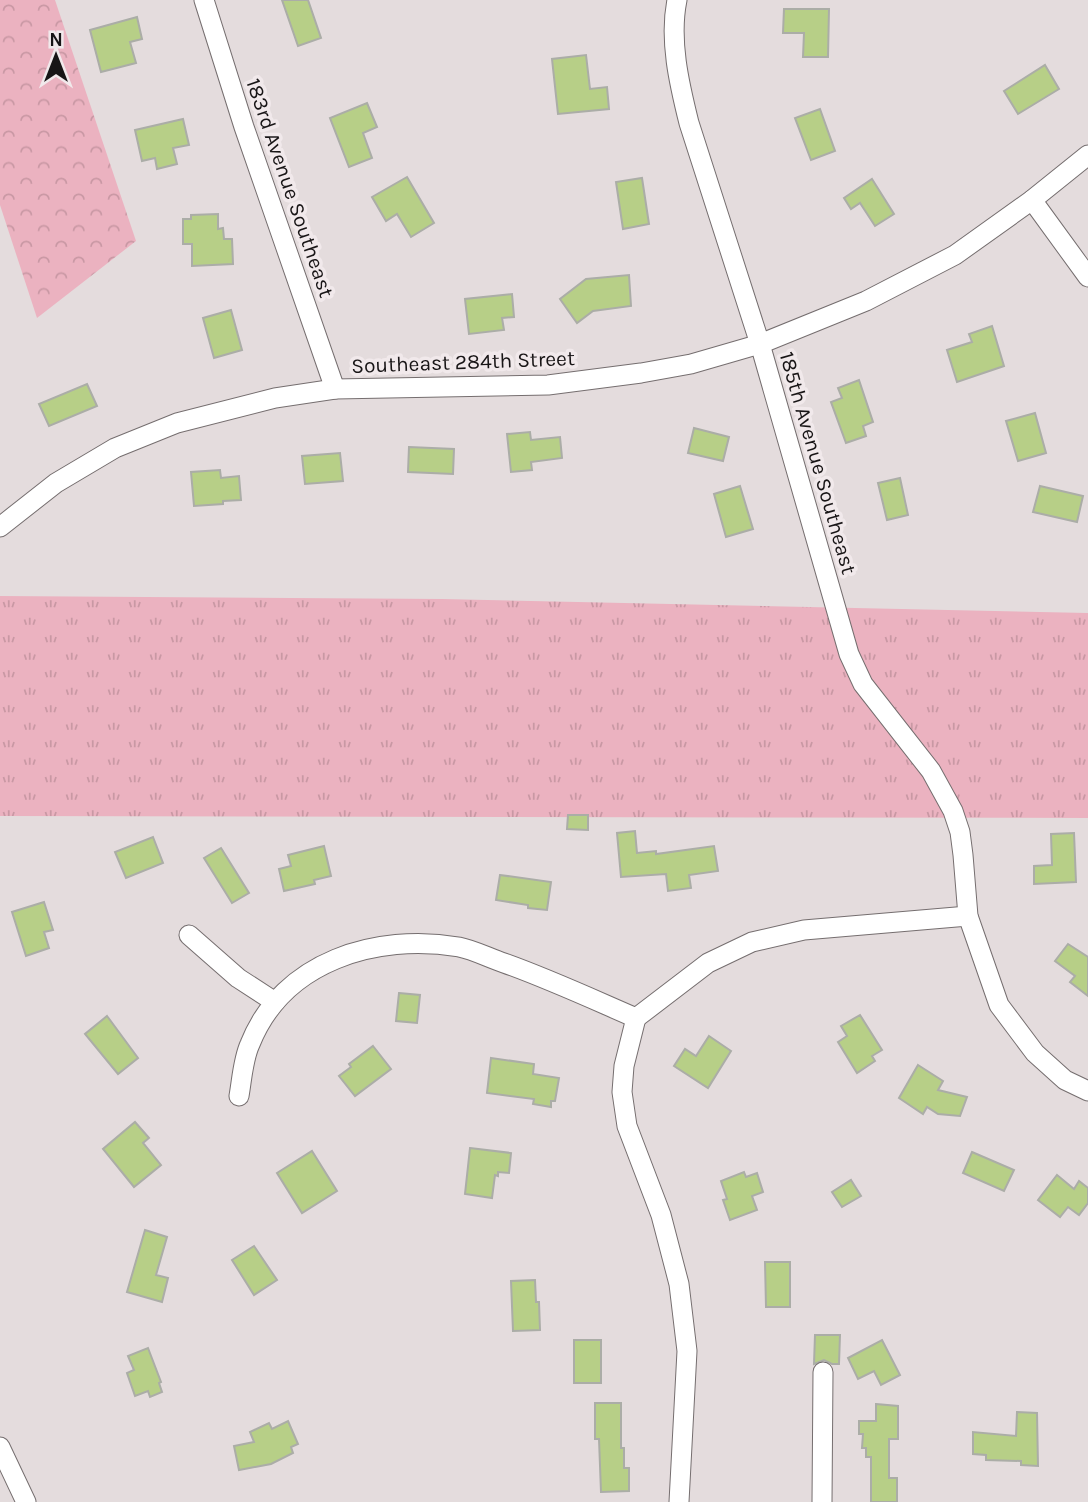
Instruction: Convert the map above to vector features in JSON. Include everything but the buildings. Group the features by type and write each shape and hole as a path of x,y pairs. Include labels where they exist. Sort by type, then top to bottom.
{"street":[{"name":"183rd Avenue Southeast","path":"204,0 248,139 335,389"},
{"name":"185th Avenue Southeast","path":"677,0 673,19 675,47 689,123 760,344 849,654 863,684 931,771 953,811 960,832 968,916 999,1005 1035,1054 1065,1080 1088,1091"},
{"name":"Southeast 284th Street","path":"0,527 56,483 115,448 177,423 275,398 335,389 548,385 653,371 760,344 866,301 955,255 1032,200 1088,155"},
{"path":"1032,200 1088,277"},
{"path":"679,1502 687,1351 676,1272 661,1215 627,1126 622,1092 624,1066 636,1018 708,963 752,942 804,930 968,916"},
{"path":"189,935 238,978 275,1002"},
{"path":"239,1096 248,1046 275,1002 295,981 323,964 353,953 391,946 426,944 461,947 529,972 636,1018"},
{"path":"822,1502 823,1372"},
{"path":"0,1447 26,1502"}],"green space":[{"path":"0,0 55,0 136,241 37,318 0,205"},
{"path":"0,596 442,599 1088,613 1088,818 0,816"}]}
